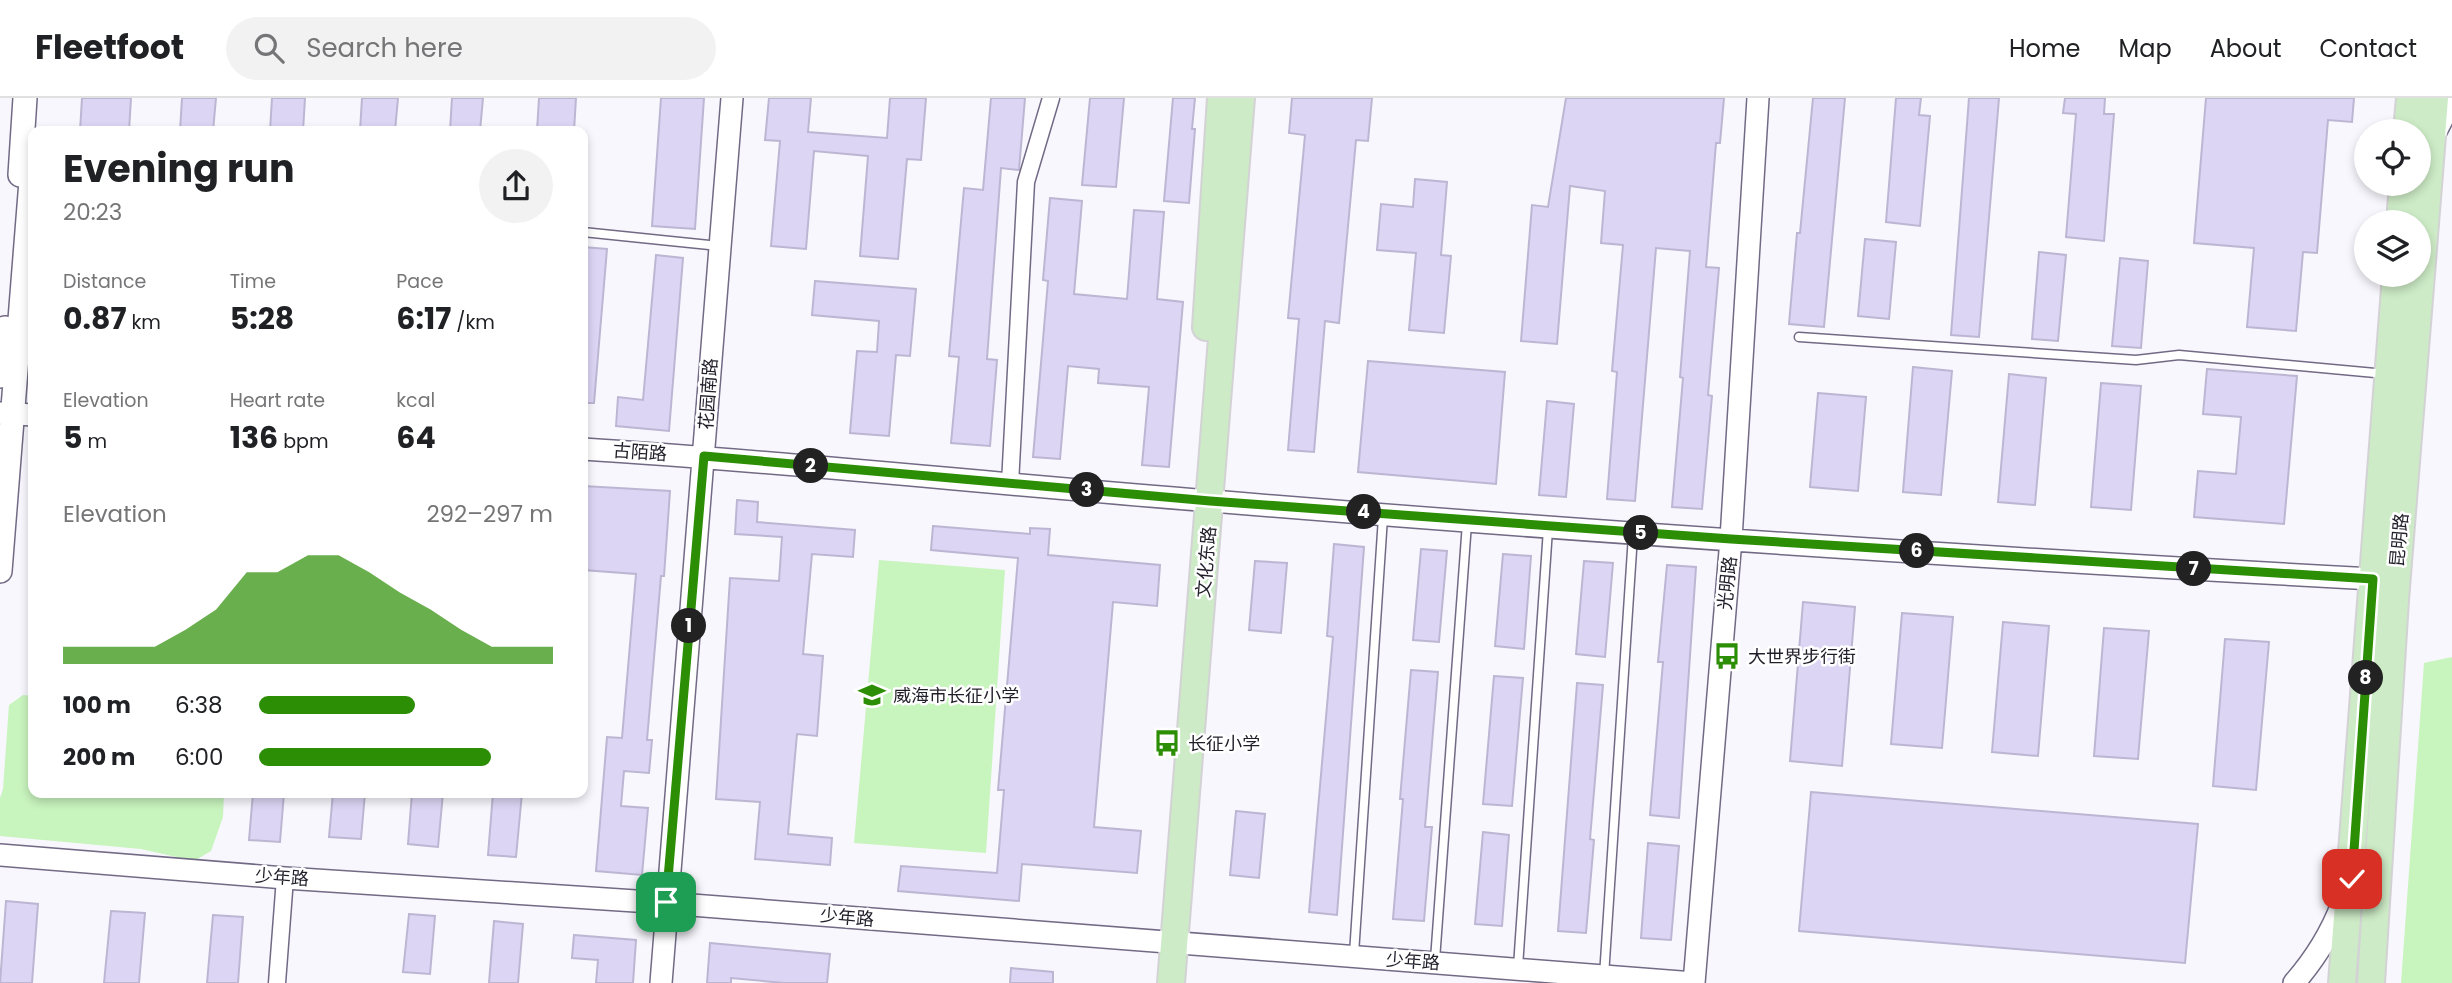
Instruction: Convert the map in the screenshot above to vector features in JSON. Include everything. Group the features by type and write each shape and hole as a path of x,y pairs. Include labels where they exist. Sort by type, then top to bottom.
{"main road":[{"path":"0,571 16,414 28,183 25,98"},
{"path":"35,126 38,98"},
{"path":"1203,501 1221,98"},
{"name":"文化东路","path":"1171,983 1165,942 1241,98"},
{"name":"昆明路","path":"2371,983 2395,600 2412,116 2435,98"},
{"path":"2412,116 2452,98"},
{"path":"0,376 28,183"},
{"name":"昆明路","path":"2342,983 2395,287"},
{"path":"1153,983 1165,942"}],"street":[{"name":"花园南路","path":"661,983 732,98"},
{"path":"1010,484 1026,182 1051,98"},
{"name":"光明路","path":"1694,983 1731,539 1758,98"},
{"name":"古陌路","path":"588,449 704,456 1203,501 1731,539 2373,579"},
{"name":"少年路","path":"0,855 285,878 666,902 1694,983"},
{"path":"277,983 285,878"},
{"path":"2294,983 2333,928 2352,879"}],"lane":[{"path":"588,233 719,246"},
{"path":"1799,337 2136,360 2179,355 2389,374"},
{"path":"1353,957 1383,514"},
{"path":"1435,963 1468,520"},
{"path":"1517,970 1548,526"},
{"path":"1604,976 1633,532"}],"green space":[{"path":"879,560 1005,570 986,853 854,843"},
{"path":"2452,657 2452,983 2401,983 2424,663"},
{"path":"23,695 28,696 28,798 224,798 223,817 211,851 194,861 141,849 0,836 0,798 3,789 9,705"}],"building":[{"path":"82,98 131,98 129,126 80,126"},
{"path":"182,98 216,98 213,126 180,126"},
{"path":"272,98 305,98 303,126 270,126"},
{"path":"362,98 398,98 395,126 360,126"},
{"path":"452,98 483,98 480,126 450,126"},
{"path":"539,98 576,98 574,126 537,126"},
{"path":"661,98 704,98 695,229 652,226"},
{"path":"769,98 811,98 808,132 887,138 890,98 926,98 921,160 907,159 898,259 860,256 868,156 814,151 806,249 771,246 780,141 765,140"},
{"path":"991,98 1025,98 1019,170 1001,168 987,359 997,360 990,446 951,443 959,357 949,356 964,188 983,190"},
{"path":"1090,98 1124,98 1116,187 1082,185"},
{"path":"1173,98 1195,98 1189,203 1164,201"},
{"path":"1292,98 1372,98 1368,141 1356,140 1339,323 1325,321 1314,452 1288,450 1299,319 1288,318 1305,135 1289,133"},
{"path":"1566,98 1724,98 1720,143 1716,143 1706,267 1719,268 1702,509 1672,507 1690,251 1656,248 1635,501 1607,499 1617,372 1612,371 1623,245 1601,243 1605,191 1570,186 1557,344 1521,341 1532,205 1548,207"},
{"path":"1813,98 1845,98 1824,327 1789,324"},
{"path":"1896,98 1921,98 1919,115 1930,116 1920,226 1886,222"},
{"path":"1969,98 1999,98 1979,337 1951,335"},
{"path":"2065,98 2105,98 2104,114 2114,114 2104,241 2066,237 2076,114 2063,113"},
{"path":"2206,98 2354,98 2352,122 2328,120 2317,253 2303,252 2296,331 2247,327 2254,248 2194,243"},
{"path":"1415,179 1447,182 1441,255 1451,256 1444,333 1409,330 1416,253 1377,250 1381,204 1413,207"},
{"path":"1050,198 1082,201 1074,294 1127,299 1134,210 1164,212 1157,299 1183,302 1169,467 1142,465 1149,387 1098,383 1099,369 1068,366 1060,459 1033,457 1048,281 1043,280"},
{"path":"1865,239 1896,242 1889,319 1858,316"},
{"path":"588,247 607,249 594,403 588,403"},
{"path":"2039,252 2066,255 2058,341 2032,339"},
{"path":"656,255 683,258 669,431 616,426 618,397 643,400"},
{"path":"2120,258 2148,261 2141,348 2112,346"},
{"path":"815,281 916,289 910,356 896,355 889,436 850,433 857,351 877,352 879,321 812,315"},
{"path":"1368,361 1505,372 1496,484 1358,472"},
{"path":"1913,367 1952,371 1941,495 1903,492"},
{"path":"2207,369 2297,376 2284,524 2194,517 2198,471 2236,474 2241,417 2203,414"},
{"path":"2009,374 2046,378 2035,505 1998,502"},
{"path":"2101,383 2141,386 2131,510 2091,507"},
{"path":"1818,393 1866,397 1858,491 1810,487"},
{"path":"1547,401 1574,404 1566,497 1539,495"},
{"path":"588,486 670,491 647,740 652,740 649,773 624,771 621,806 648,808 642,875 596,871 607,737 622,738 636,574 588,570"},
{"path":"737,500 758,502 757,522 855,530 853,557 812,554 803,654 823,656 817,736 797,734 788,834 832,838 830,865 755,859 760,802 716,799 730,578 779,581 782,537 735,534"},
{"path":"933,526 1030,534 1030,528 1050,529 1048,555 1160,565 1157,606 1113,602 1094,827 1141,831 1137,873 1022,864 1019,901 898,891 901,866 997,873 1004,790 998,790 1018,558 931,550"},
{"path":"1334,544 1364,547 1337,915 1309,912 1333,637 1327,636"},
{"path":"1421,549 1447,551 1439,642 1413,640"},
{"path":"1503,554 1531,556 1524,649 1495,646"},
{"path":"1255,561 1287,563 1281,633 1249,630"},
{"path":"1584,561 1613,563 1605,657 1576,654"},
{"path":"1667,565 1696,567 1679,818 1650,815 1663,662 1658,662"},
{"path":"1803,602 1855,607 1842,766 1790,761"},
{"path":"1902,613 1953,617 1942,748 1891,744"},
{"path":"2003,622 2049,626 2038,756 1992,752"},
{"path":"2104,628 2149,631 2138,759 2094,756"},
{"path":"2225,639 2269,642 2256,790 2213,786"},
{"path":"1411,670 1438,672 1425,827 1432,827 1424,921 1393,919"},
{"path":"1494,676 1523,678 1512,806 1483,804"},
{"path":"1577,683 1603,685 1590,839 1594,840 1586,933 1558,931"},
{"path":"1811,792 2198,824 2185,963 1799,931"},
{"path":"253,798 284,798 280,842 249,840"},
{"path":"333,798 365,798 361,839 329,837"},
{"path":"412,798 443,798 438,847 408,844"},
{"path":"493,798 522,798 516,857 488,855"},
{"path":"1236,811 1265,814 1259,878 1230,875"},
{"path":"1483,832 1509,835 1502,926 1475,924"},
{"path":"1648,843 1679,846 1671,940 1641,938"},
{"path":"6,901 38,904 32,983 0,983"},
{"path":"111,911 145,913 139,983 104,983"},
{"path":"409,914 435,916 430,974 403,972"},
{"path":"213,915 243,917 238,983 207,983"},
{"path":"494,921 523,924 518,983 489,983"},
{"path":"574,935 636,940 633,983 596,983 598,960 572,958"},
{"path":"710,943 830,954 827,983 784,983 731,978 731,983 707,983"},
{"path":"1011,968 1053,972 1053,983 1010,983"}],"place":[{"name":"大世界步行街","path":"1727,656"},
{"name":"威海市长征小学","path":"872,695"},
{"name":"长征小学","path":"1167,743"}],"route":[{"path":"666,902 704,456 1210,501 1731,539 2373,579 2352,879"}]}
